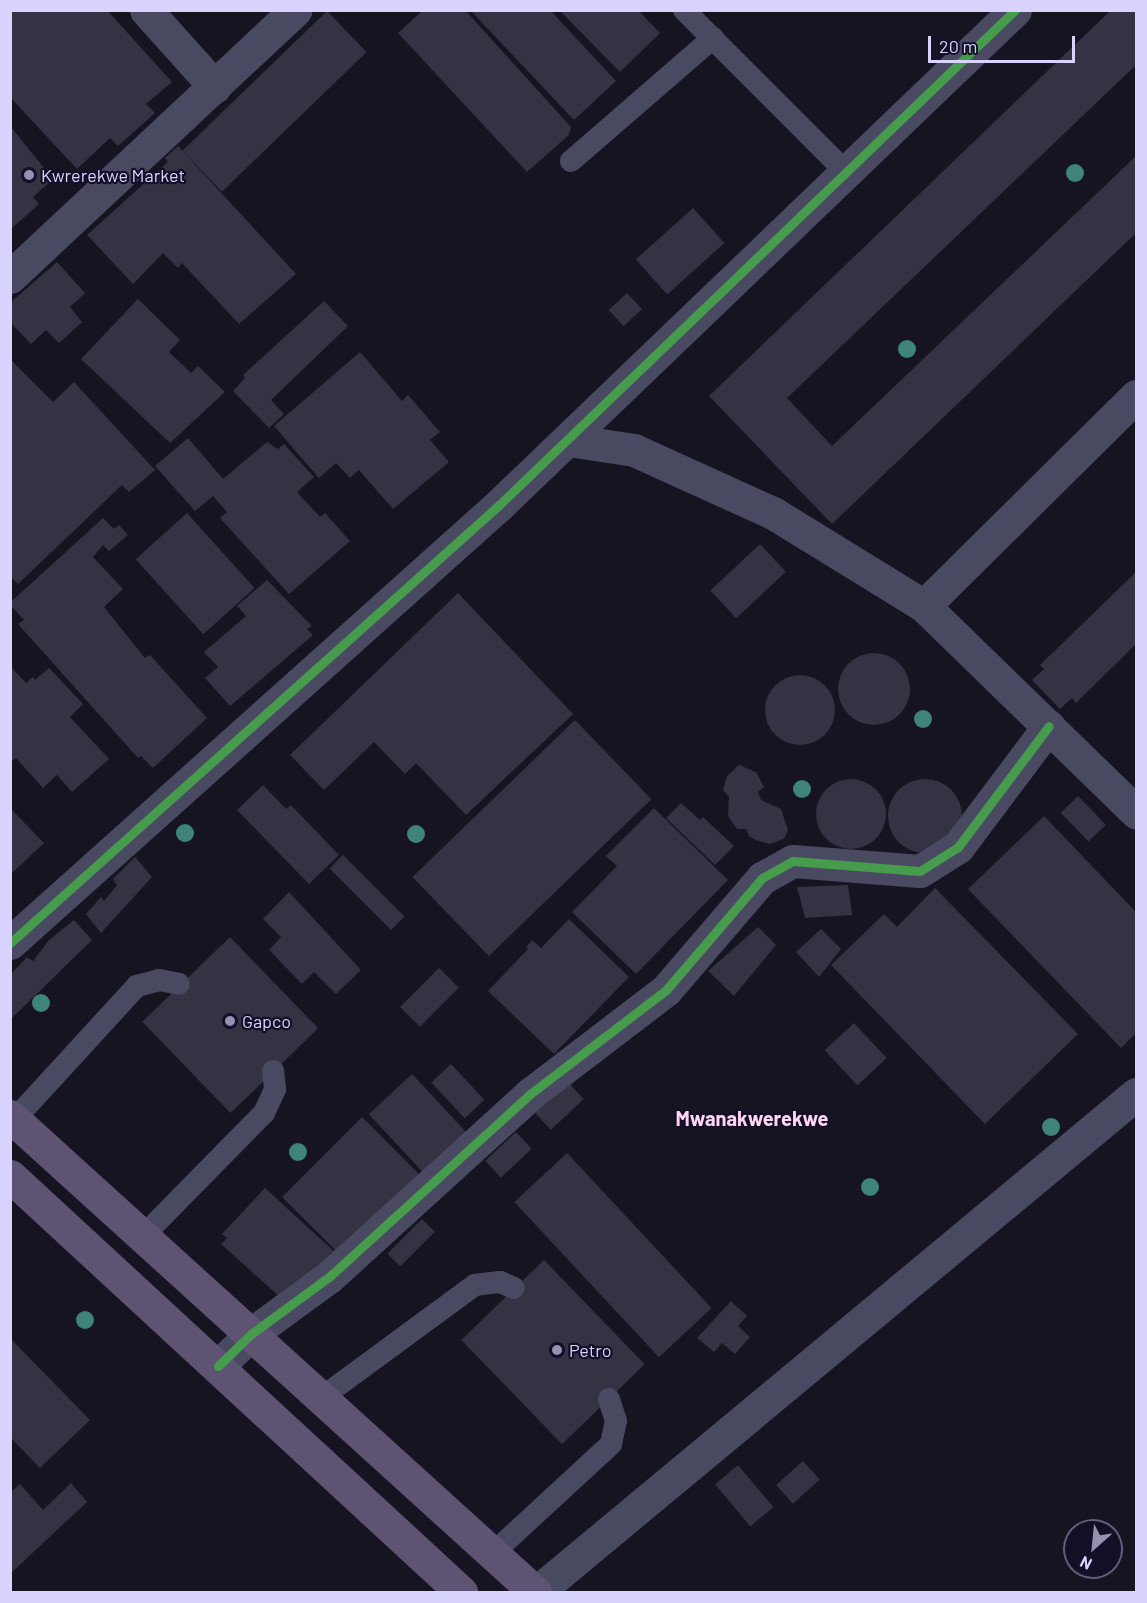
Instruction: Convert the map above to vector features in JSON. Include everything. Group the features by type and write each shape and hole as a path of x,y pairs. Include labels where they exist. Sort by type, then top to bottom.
{"main road":[{"path":"13,1118 536,1593"},
{"path":"10,1176 461,1593"}],"street":[{"path":"146,10 215,87"},
{"path":"10,277 295,10"},
{"path":"10,943 568,440 1015,10"},
{"path":"924,606 1137,396"},
{"path":"568,440 634,450 773,513 924,606 1137,812"},
{"path":"218,1366 251,1334 329,1277 530,1094 666,990 762,878 793,861 920,871 958,847 1049,726"},
{"path":"536,1593 1137,1094"}],"lane":[{"path":"684,10 846,171"},
{"path":"571,160 713,38"},
{"path":"13,1118 137,986 159,980 179,984"},
{"path":"144,1235 264,1113 275,1089 273,1071"},
{"path":"321,1398 475,1286 500,1282 514,1288"},
{"path":"492,1554 611,1444 615,1421 609,1399"}],"building":[{"path":"10,10 107,10 172,82 146,104 155,113 118,146 110,138 77,169 10,97"},
{"path":"423,10 465,10 571,127 569,135 527,172 398,33"},
{"path":"470,10 550,10 616,81 574,120"},
{"path":"559,10 638,10 660,33 620,72"},
{"path":"1111,10 1136,10 1136,65 787,398 832,446 1136,156 1136,233 832,524 709,396"},
{"path":"327,11 367,52 222,192 182,151"},
{"name":"Kwrerekwe Market","path":"10,126 53,179 33,197 39,204 10,230"},
{"path":"178,146 296,274 239,324 182,263 178,268 163,253 133,284 87,235 168,162 165,158"},
{"path":"693,208 724,243 667,294 636,260"},
{"path":"57,262 85,293 70,307 82,322 59,343 46,330 31,344 10,322 10,303"},
{"path":"627,293 642,309 624,326 609,310"},
{"path":"138,299 180,340 169,352 191,373 198,366 225,392 170,443 81,359"},
{"path":"324,301 348,326 271,400 284,414 269,428 233,391 245,378 243,375"},
{"path":"360,352 402,401 408,395 440,432 430,440 449,462 393,509 359,470 350,478 336,463 319,478 274,426"},
{"path":"10,359 53,402 74,382 155,470 129,492 122,485 18,584 10,576"},
{"path":"188,438 223,479 267,442 278,449 284,444 314,477 297,492 320,517 325,513 350,541 289,594 220,518 227,512 213,496 195,511 155,466"},
{"path":"187,513 255,588 203,634 136,559"},
{"path":"103,518 114,529 119,525 128,535 109,551 103,545 93,557 123,589 104,607 145,658 150,655 207,718 153,768 141,756 138,758 18,624 24,620 10,605 10,597 13,600"},
{"path":"760,544 786,572 736,618 710,590"},
{"path":"1136,572 1136,644 1076,703 1072,698 1060,709 1032,680 1044,669 1040,665"},
{"path":"267,580 312,626 307,629 313,635 230,706 205,678 218,667 204,652 246,616 237,606"},
{"path":"458,593 573,714 466,815 416,763 405,774 374,742 324,790 290,755"},
{"path":"881,653 900,663 908,675 910,689 908,703 900,715 888,723 867,725 848,715 840,703 838,682 848,663 860,655"},
{"path":"10,666 26,683 33,677 35,680 49,668 83,704 70,717 109,759 72,792 57,775 43,788 16,758 10,763"},
{"path":"800,675 813,678 825,685 832,697 835,710 832,723 825,735 813,742 800,745 787,742 775,735 768,723 765,710 768,697 775,685 787,678"},
{"path":"575,720 651,799 489,956 412,877"},
{"path":"739,765 756,772 764,787 758,792 761,800 781,809 788,830 784,839 769,844 756,840 749,836 746,829 737,829 728,816 729,797 723,790 727,776"},
{"path":"858,779 871,785 880,794 884,800 886,814 884,828 876,839 865,847 844,849 826,839 818,828 816,807 826,789 837,781"},
{"path":"925,779 939,782 951,790 959,802 962,816 959,830 951,842 939,850 925,853 911,850 899,842 891,830 888,816 891,802 899,790 911,782"},
{"path":"263,785 286,809 291,805 339,855 309,884 237,810"},
{"path":"1078,796 1106,825 1089,841 1061,813"},
{"path":"681,803 700,820 703,817 734,846 715,865 666,818"},
{"path":"10,808 44,843 10,875"},
{"path":"654,808 728,880 636,974 572,912 617,866 606,856"},
{"path":"1044,816 1136,912 1136,1033 1121,1048 968,889"},
{"path":"343,855 405,917 391,930 330,868"},
{"path":"135,857 152,877 101,933 86,914 101,897 104,901 117,885 113,879"},
{"path":"848,885 852,915 805,918 797,887"},
{"path":"935,888 1078,1034 985,1124 831,965 884,914 897,927"},
{"path":"289,892 361,970 336,994 314,972 302,984 269,950 281,937 263,919"},
{"path":"569,919 629,977 554,1054 488,991 528,949 526,947 532,940 541,948"},
{"path":"74,920 92,940 10,1020 10,975 27,957 33,961 49,940"},
{"path":"758,927 776,945 734,996 708,971"},
{"path":"821,929 841,949 819,977 796,952"},
{"path":"230,937 318,1028 230,1113 142,1022"},
{"path":"439,968 459,988 420,1027 400,1007"},
{"path":"854,1023 887,1058 857,1085 825,1050"},
{"path":"451,1064 484,1100 465,1118 431,1082"},
{"path":"412,1074 467,1133 424,1173 369,1114"},
{"path":"566,1080 584,1099 551,1130 533,1111"},
{"path":"362,1117 421,1176 341,1256 282,1197"},
{"path":"516,1132 532,1149 501,1177 485,1161"},
{"path":"567,1153 712,1308 659,1357 514,1202"},
{"path":"265,1188 337,1254 281,1298 221,1244 227,1238 222,1234"},
{"path":"422,1219 435,1232 400,1266 387,1254"},
{"path":"544,1260 645,1364 562,1444 461,1340"},
{"path":"731,1301 747,1316 738,1326 750,1337 735,1354 722,1343 714,1352 697,1338"},
{"path":"10,1338 90,1420 40,1468 10,1437"},
{"path":"803,1461 820,1480 793,1504 776,1485"},
{"path":"738,1465 773,1507 750,1526 715,1484"},
{"path":"71,1483 87,1502 10,1574 10,1493 20,1484 43,1510"}],"cycle path":[{"path":"10,943 499,505 1015,10"},
{"path":"218,1366 251,1334 329,1277 530,1094 666,990 762,878 793,861 920,871 958,847 1049,726"}],"place":[{"name":"Kwrerekwe Market","path":"29,175"},
{"name":"Gapco","path":"230,1021"},
{"name":"Petro","path":"557,1350"}],"district":[{"name":"Mwanakwerekwe","path":"752,1118"}]}
